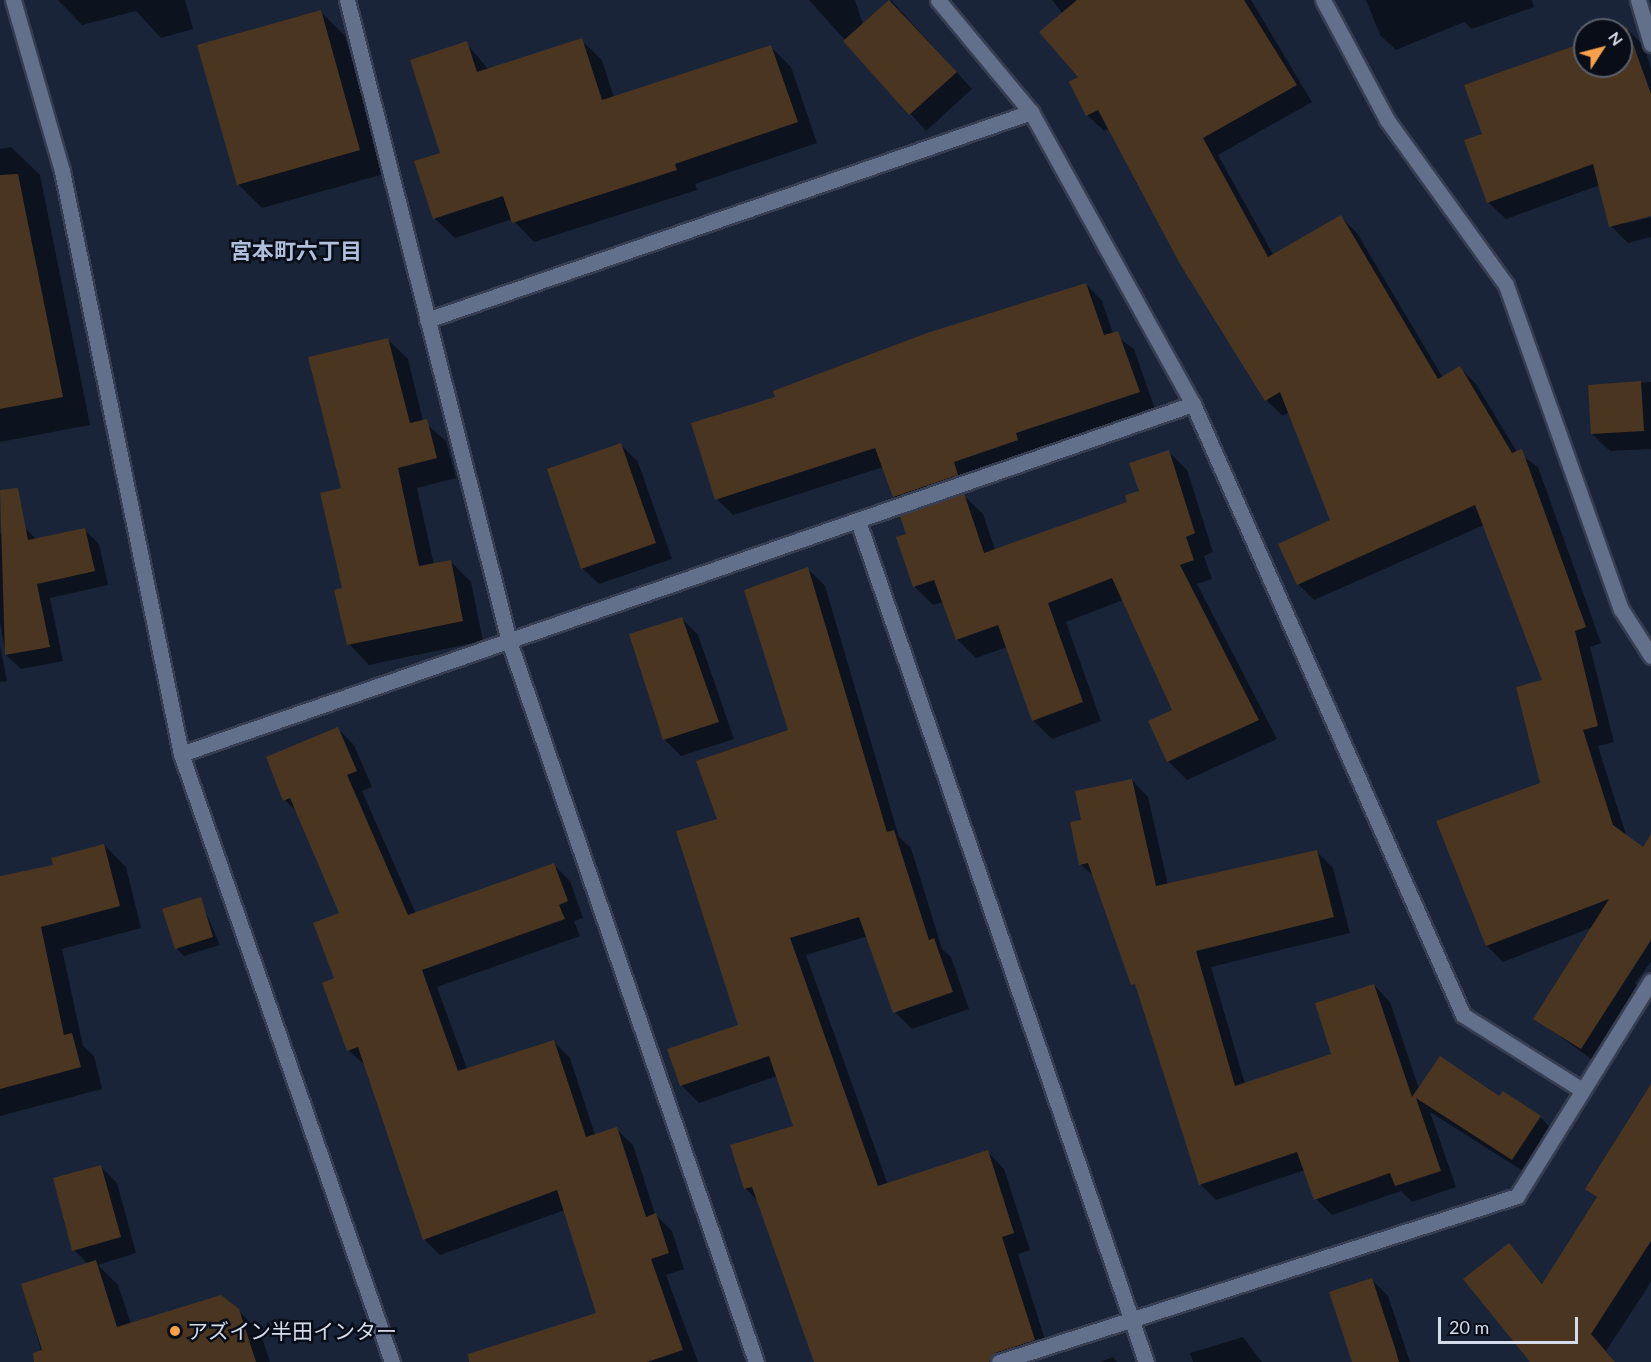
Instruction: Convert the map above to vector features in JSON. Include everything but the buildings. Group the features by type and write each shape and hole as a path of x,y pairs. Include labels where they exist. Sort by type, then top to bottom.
{"street":[{"path":"13,0 62,171 182,754 392,1362"},
{"path":"347,0 508,641 756,1362"},
{"path":"938,0 1031,112 1193,404 1463,1015 1582,1090"},
{"path":"1323,0 1388,120 1506,285 1621,609 1651,656"},
{"path":"1638,0 1651,44"},
{"path":"427,320 1031,112"},
{"path":"182,754 1193,404"},
{"path":"858,521 1146,1362"},
{"path":"999,1362 1130,1318 1517,1196 1651,981"}],"place":[{"name":"アズイン半田インター","path":"175,1331"}],"district":[{"name":"宮本町六丁目","path":"296,251"}]}
